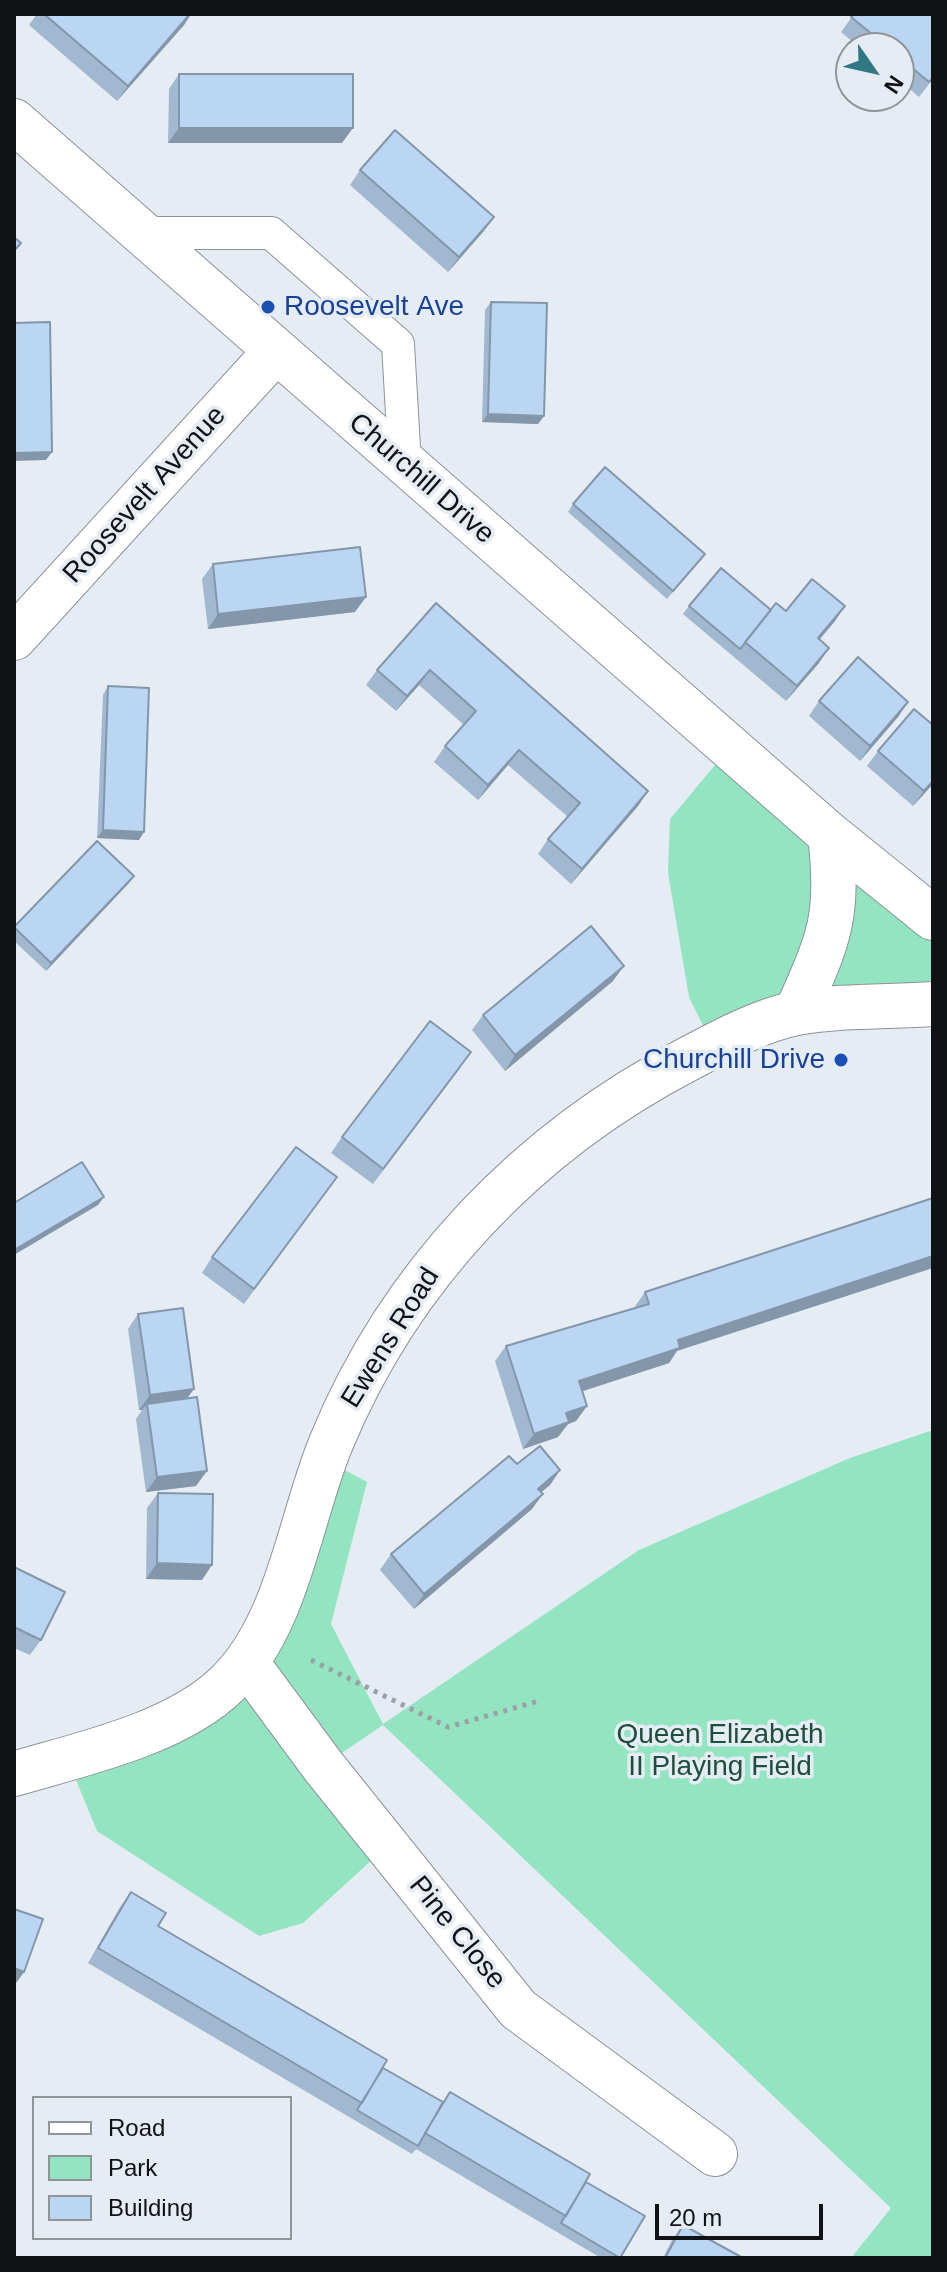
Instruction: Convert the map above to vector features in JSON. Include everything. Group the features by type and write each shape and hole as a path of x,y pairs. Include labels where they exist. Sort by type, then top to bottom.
{"street":[{"name":"Churchill Drive","path":"14,121 830,835 933,918"},
{"name":"Roosevelt Avenue","path":"14,638 275,352"},
{"path":"796,1013 830,937 836,885 830,835"},
{"name":"Ewens Road","path":"14,1774 163,1725 203,1704 255,1650 277,1610 316,1478 371,1358 447,1250 492,1200 542,1154 596,1113 653,1077 713,1046 796,1013 933,1004"},
{"name":"Pine Close","path":"255,1650 332,1778 518,2009 715,2154"}],"lane":[{"path":"140,233 271,233 386,333 398,344 405,465"}],"path":[{"path":"255,1650 448,1727 539,1701"}],"green space":[{"path":"730,747 933,918 933,1004 713,1046 689,997 668,873 670,819"},
{"name":"Queen Elizabeth II Playing Field","path":"933,1430 933,2258 851,2258 891,2208 383,1725 323,1766 387,1846 303,1923 259,1936 97,1831 67,1758 226,1685 324,1459 367,1482 331,1624 383,1724 639,1550 850,1458"}],"building":[{"path":"44,14 190,14 128,86"},
{"path":"854,14 933,14 933,77 929,82 915,70 915,32 869,32 851,17"},
{"path":"179,74 353,74 353,128 179,128"},
{"path":"395,130 494,217 459,257 360,170"},
{"path":"14,237 21,243 14,251"},
{"path":"491,302 547,303 544,416 488,414"},
{"path":"50,322 52,452 14,453 14,323"},
{"path":"605,467 705,554 673,591 573,504"},
{"path":"360,547 366,597 218,614 213,564"},
{"path":"721,568 771,610 740,649 689,606"},
{"path":"812,579 845,606 818,638 829,648 797,686 745,642 776,603 786,611"},
{"path":"436,603 648,791 582,869 548,839 580,803 519,750 488,785 445,746 476,711 430,670 407,696 377,670"},
{"path":"858,657 908,702 870,746 819,701"},
{"path":"108,686 149,688 144,832 103,830"},
{"path":"914,709 933,725 933,781 924,791 878,751"},
{"path":"97,841 134,876 51,963 14,927"},
{"path":"591,926 624,966 515,1055 483,1015"},
{"path":"430,1021 471,1052 383,1169 342,1137"},
{"path":"296,1147 337,1177 254,1289 212,1257"},
{"path":"82,1162 104,1197 14,1250 14,1203"},
{"path":"933,1198 933,1256 678,1340 680,1348 579,1381 587,1406 566,1413 569,1422 534,1434 506,1346 649,1304 645,1292"},
{"path":"183,1308 194,1389 150,1395 138,1314"},
{"path":"197,1397 207,1471 157,1477 147,1404"},
{"path":"540,1446 560,1470 538,1489 543,1494 424,1594 391,1554 509,1456 517,1464"},
{"path":"158,1493 213,1494 212,1565 157,1563"},
{"path":"14,1567 65,1592 41,1640 14,1627"},
{"path":"131,1892 166,1913 158,1926 387,2060 362,2103 98,1948"},
{"path":"14,1909 43,1919 24,1972 14,1968"},
{"path":"383,2068 443,2102 418,2146 357,2110"},
{"path":"450,2092 590,2174 566,2216 425,2133"},
{"path":"586,2182 645,2216 620,2258 561,2223"},
{"path":"683,2225 743,2258 665,2258"}],"place":[{"name":"Roosevelt Ave","path":"268,307"},
{"name":"Churchill Drive","path":"841,1060"}]}
